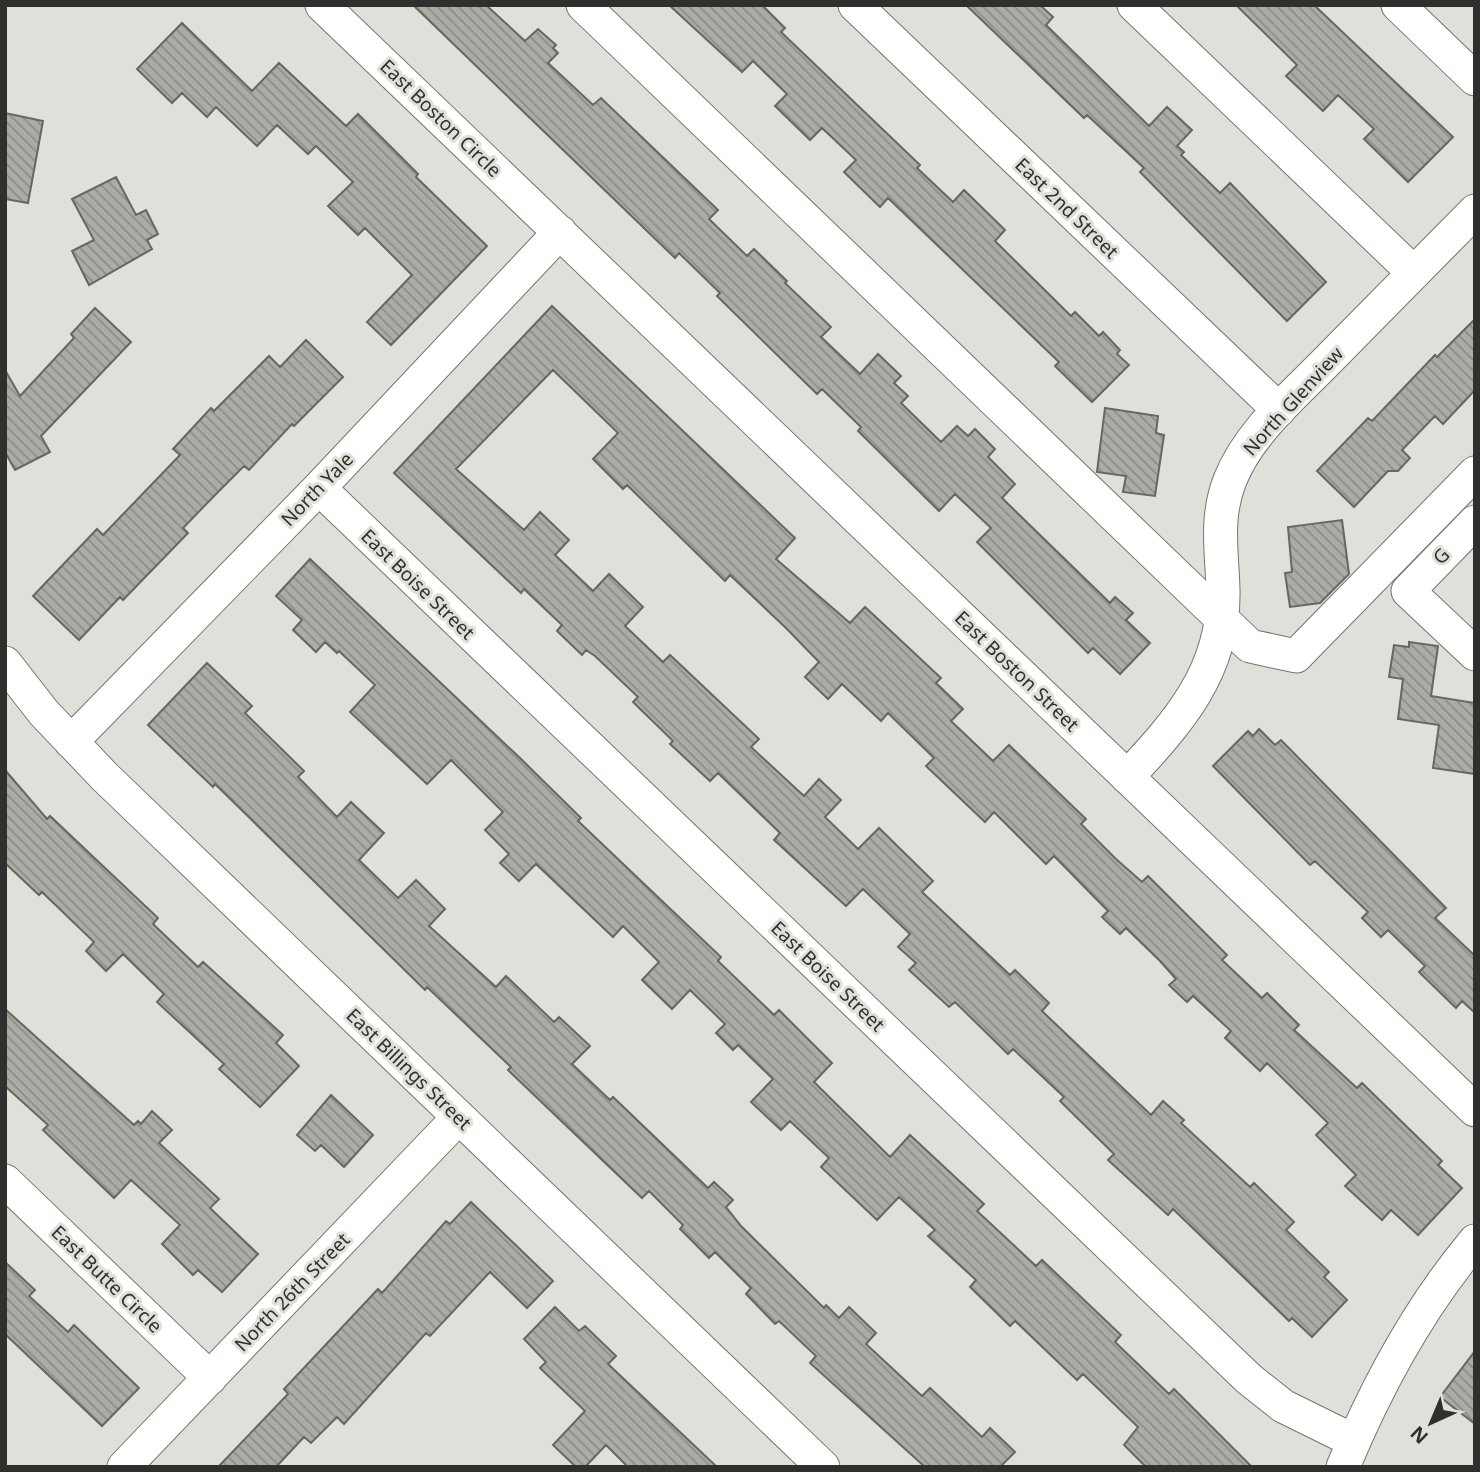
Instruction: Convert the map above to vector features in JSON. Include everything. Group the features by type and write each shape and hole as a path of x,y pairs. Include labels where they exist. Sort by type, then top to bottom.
{"street":[{"name":"East Boston Circle","path":"322,5 560,232"},
{"path":"583,5 1250,646 1296,656 1475,473"},
{"name":"East 2nd Street","path":"855,5 1279,410"},
{"path":"1134,5 1414,273"},
{"path":"1398,5 1475,79"},
{"name":"North Glenview","path":"1127,777 1165,737 1197,695 1209,670 1222,619 1223,590 1218,531 1223,504 1242,455 1279,410 1475,211"},
{"name":"North Yale","path":"71,742 318,488 560,232"},
{"name":"East Boston Street","path":"560,232 1475,1110"},
{"name":"East Boise Street","path":"318,488 1248,1379 1349,1454"},
{"name":"G","path":"1475,522 1408,591 1475,654"},
{"name":"East Billings Street","path":"5,663 71,742 823,1467"},
{"name":"North 26th Street","path":"124,1467 459,1117"},
{"name":"East Butte Circle","path":"5,1181 210,1378"},
{"path":"1349,1454 1373,1396 1407,1336 1436,1291 1475,1241"}],"building":[{"path":"413,5 486,5 525,41 538,29 556,45 553,48 558,53 548,63 593,105 601,98 718,210 709,219 747,256 754,249 787,281 785,283 831,327 821,337 860,374 878,354 901,376 894,383 908,396 901,403 941,442 957,426 968,436 975,429 995,449 988,457 1015,484 1002,498 1110,603 1115,597 1133,613 1126,620 1150,643 1120,674 1093,648 1088,653 977,542 991,528 955,494 939,511 858,431 861,427 822,389 817,394 717,296 720,293 679,253 675,258"},
{"path":"669,5 762,5 785,28 781,32 920,165 917,168 953,202 964,190 1005,230 995,241 1071,316 1075,312 1099,336 1103,332 1120,350 1117,354 1129,365 1092,402 1055,366 1059,362 888,198 880,207 844,172 856,160 822,128 810,140 775,106 787,94 753,61 742,72"},
{"path":"966,5 1040,5 1053,17 1046,25 1149,126 1167,107 1192,130 1177,146 1184,152 1181,155 1220,193 1230,183 1326,282 1287,321 1140,172 1144,168 1087,115 1084,118"},
{"path":"1236,5 1314,5 1453,137 1408,182 1364,139 1374,129 1338,95 1323,111 1286,76 1297,65"},
{"path":"182,23 252,91 279,63 346,126 358,114 418,174 416,177 487,246 391,345 367,322 412,275 365,228 358,235 328,206 353,182 316,146 308,154 277,125 257,146 216,107 207,117 182,93 172,103 137,69"},
{"path":"5,113 43,121 28,203 5,199"},
{"path":"116,177 136,215 146,210 158,234 147,240 152,249 89,285 72,251 94,240 72,199"},
{"path":"552,306 795,538 776,559 850,623 865,607 941,678 936,683 963,709 951,721 993,761 1009,745 1086,819 1081,824 1116,859 1142,882 1148,876 1227,955 1222,960 1262,998 1267,993 1299,1025 1294,1030 1357,1088 1362,1083 1442,1161 1438,1165 1462,1188 1418,1235 1391,1210 1382,1220 1345,1186 1356,1175 1316,1135 1328,1123 1267,1063 1260,1071 1225,1038 1231,1031 1193,996 1187,1002 1169,985 1176,979 1160,961 1126,928 1120,934 1102,917 1108,911 1054,856 1046,864 994,812 985,822 926,766 934,758 888,713 881,721 842,684 828,699 805,677 819,662 786,628 730,575 725,581 627,485 623,489 593,459 618,433 553,370 456,469 524,530 540,512 569,540 555,555 593,591 609,574 643,607 625,626 663,662 670,655 759,739 751,747 804,796 819,779 841,800 825,817 858,849 879,828 933,881 922,892 1010,975 1015,970 1049,1003 1042,1011 1151,1115 1163,1101 1184,1120 1181,1123 1250,1187 1254,1183 1294,1222 1286,1230 1329,1272 1324,1277 1347,1300 1312,1337 1292,1318 1289,1321 1173,1209 1168,1215 1108,1160 1114,1154 1060,1101 1064,1097 1013,1049 1008,1054 955,1002 949,1007 909,970 916,963 898,947 910,934 863,889 846,906 774,840 780,833 718,773 710,781 670,744 673,741 633,702 638,697 595,656 586,650 582,655 557,631 562,625 524,589 521,593 394,473"},
{"path":"95,308 131,342 41,436 50,452 15,470 5,452 5,370 20,396 74,338 71,334"},
{"path":"1475,319 1475,390 1443,424 1435,416 1402,450 1410,458 1398,471 1388,471 1354,507 1317,471 1368,418 1372,421 1435,355 1437,357"},
{"path":"306,340 343,377 294,426 292,424 249,470 244,466 183,528 188,533 123,600 120,597 79,640 33,596 97,529 103,535 180,455 173,449 211,408 214,411 269,356 280,367"},
{"path":"1105,408 1158,416 1156,433 1164,435 1155,496 1123,492 1126,476 1097,472"},
{"path":"1342,520 1349,574 1320,603 1290,607 1285,573 1292,572 1288,527"},
{"path":"310,559 581,818 578,821 721,957 718,961 774,1015 779,1010 832,1063 814,1082 890,1157 910,1135 984,1204 977,1211 1036,1266 1042,1260 1121,1335 1115,1342 1169,1394 1174,1389 1252,1467 1146,1467 1124,1445 1138,1427 1083,1374 1077,1380 1015,1321 1010,1326 970,1287 976,1280 928,1236 935,1230 899,1197 877,1220 821,1167 829,1158 790,1121 781,1130 751,1102 773,1079 738,1045 733,1050 716,1033 725,1024 690,990 672,1009 642,980 659,962 623,926 613,937 536,864 519,881 500,863 509,854 485,830 503,812 451,760 427,784 350,712 375,685 339,651 337,653 325,642 316,652 293,630 302,620 276,596"},
{"path":"1409,642 1438,646 1431,696 1475,703 1475,774 1433,768 1439,725 1398,719 1403,679 1389,677 1394,645 1409,647"},
{"path":"207,663 252,706 245,713 304,771 298,777 337,817 351,802 384,833 359,860 398,898 416,880 445,909 429,926 496,987 506,976 554,1022 559,1017 590,1046 572,1064 610,1100 613,1097 708,1188 714,1182 733,1200 726,1207 741,1226 824,1308 826,1305 839,1318 849,1307 876,1333 866,1344 922,1396 930,1388 982,1437 990,1428 1015,1452 1000,1467 925,1467 810,1363 816,1356 779,1321 775,1324 746,1294 751,1288 715,1252 709,1258 680,1229 683,1225 649,1191 642,1198 508,1070 511,1067 427,987 425,990 215,784 213,787 148,725"},
{"path":"1259,729 1275,745 1281,740 1446,908 1435,918 1475,956 1475,1013 1462,1001 1456,1008 1419,972 1425,966 1388,930 1381,937 1362,918 1368,912 1315,861 1310,865 1213,766 1248,731 1253,736"},
{"path":"5,770 47,819 50,816 158,918 153,924 198,967 203,962 283,1035 276,1043 299,1066 260,1107 219,1069 224,1064 157,1002 164,994 123,954 106,971 86,951 94,942 42,892 39,895 5,863"},
{"path":"5,1009 134,1125 138,1121 141,1124 152,1111 172,1130 159,1143 219,1199 210,1208 258,1254 222,1292 198,1270 193,1275 162,1244 180,1225 131,1180 114,1198 43,1130 48,1125 5,1086"},
{"path":"331,1095 373,1135 344,1167 321,1145 315,1151 297,1135"},
{"path":"471,1202 553,1281 527,1308 490,1272 430,1336 426,1333 344,1424 337,1417 311,1443 304,1437 276,1467 218,1467 288,1394 284,1389 378,1289 382,1293 446,1221 450,1224"},
{"path":"5,1262 35,1290 29,1296 68,1332 74,1325 139,1388 102,1426 5,1334"},
{"path":"555,1307 579,1331 585,1326 616,1356 608,1364 717,1467 628,1467 606,1445 585,1467 576,1467 553,1445 585,1411 540,1368 546,1362 524,1339"},
{"path":"1475,1351 1475,1424 1440,1397"}]}
